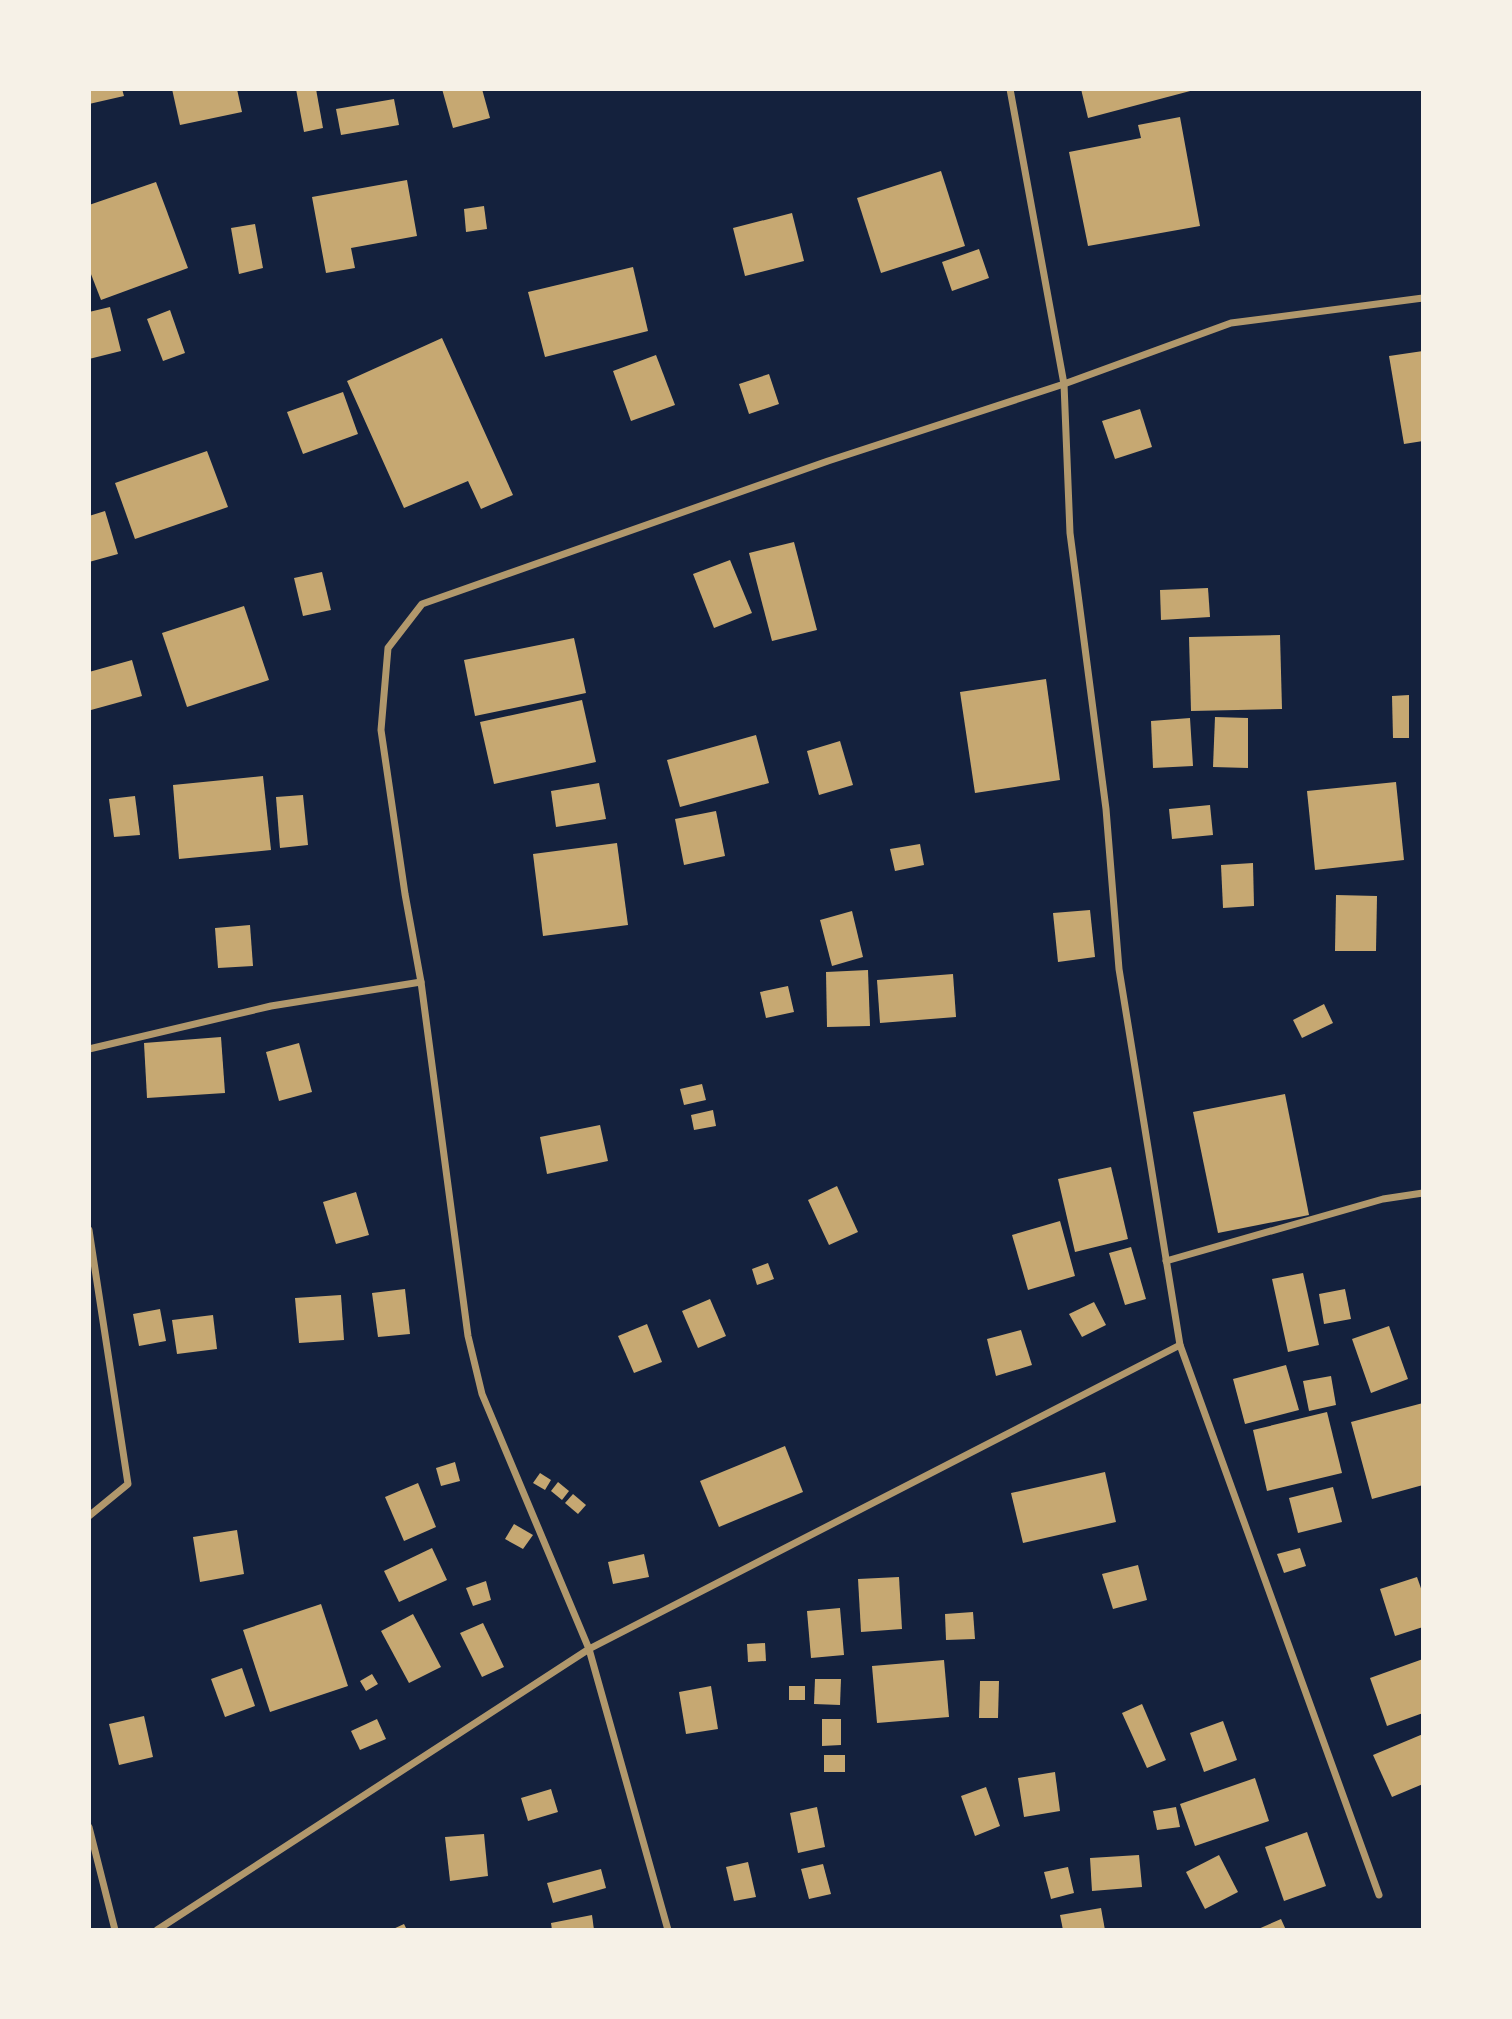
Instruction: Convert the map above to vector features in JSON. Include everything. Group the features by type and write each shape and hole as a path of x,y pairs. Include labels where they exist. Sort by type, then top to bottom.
{"street":[{"path":"1010,89 1064,384 1070,533 1106,809 1119,968 1180,1345 1379,1895"},
{"path":"667,1930 589,1649 482,1394 468,1336 421,982 405,894 382,730 388,648 422,604 828,461 1064,384 1231,323 1423,298"},
{"path":"89,1049 271,1006 421,982"},
{"path":"1166,1262 1383,1199 1423,1194"},
{"path":"89,1230 128,1484 89,1516"},
{"path":"157,1930 589,1649 1180,1345"},
{"path":"89,1827 115,1930"}],"building":[{"path":"89,89 122,89 124,96 89,104"},
{"path":"172,89 237,89 242,112 180,125"},
{"path":"296,89 316,89 323,128 304,132"},
{"path":"442,89 482,89 490,118 453,128"},
{"path":"1081,89 1194,89 1194,90 1088,118"},
{"path":"394,99 399,125 341,135 336,109"},
{"path":"1180,117 1200,226 1088,246 1069,152 1141,138 1138,125"},
{"path":"941,171 965,246 881,273 857,198"},
{"path":"407,180 417,236 351,248 355,268 326,273 312,197"},
{"path":"156,182 188,268 101,300 89,269 89,205"},
{"path":"484,206 487,229 466,232 464,209"},
{"path":"792,213 804,261 745,276 733,228"},
{"path":"255,224 263,268 239,274 231,228"},
{"path":"979,249 989,278 952,291 942,262"},
{"path":"633,267 648,331 545,357 528,292"},
{"path":"110,307 121,351 89,359 89,312"},
{"path":"170,310 185,353 163,361 147,319"},
{"path":"442,338 513,495 481,509 468,481 404,508 347,381"},
{"path":"1423,351 1423,441 1404,444 1389,356"},
{"path":"656,355 675,405 631,421 613,371"},
{"path":"769,374 779,404 749,414 739,384"},
{"path":"343,392 358,434 303,454 287,412"},
{"path":"1140,409 1152,447 1115,459 1102,421"},
{"path":"207,451 228,507 135,539 115,483"},
{"path":"105,511 118,554 89,562 89,516"},
{"path":"794,542 817,630 772,641 749,553"},
{"path":"730,560 752,613 714,628 693,574"},
{"path":"322,572 331,610 303,616 294,578"},
{"path":"1208,588 1210,617 1161,620 1160,590"},
{"path":"244,606 269,680 187,707 162,633"},
{"path":"1280,635 1282,709 1191,711 1189,637"},
{"path":"574,638 586,693 475,716 464,660"},
{"path":"132,660 142,696 91,710 89,672"},
{"path":"1046,679 1060,780 975,793 960,692"},
{"path":"1409,695 1409,738 1393,738 1392,696"},
{"path":"582,700 596,762 494,784 480,722"},
{"path":"1215,717 1248,718 1248,768 1213,767"},
{"path":"1190,718 1193,766 1153,768 1151,721"},
{"path":"756,735 769,783 680,807 667,760"},
{"path":"840,741 853,785 819,795 807,751"},
{"path":"263,776 271,850 179,859 173,785"},
{"path":"1396,782 1404,860 1315,870 1307,791"},
{"path":"599,783 606,819 556,827 551,791"},
{"path":"303,795 308,845 280,848 276,797"},
{"path":"135,796 140,835 114,837 109,799"},
{"path":"1210,805 1213,835 1172,839 1169,809"},
{"path":"716,811 725,856 684,865 675,819"},
{"path":"617,843 628,925 543,936 533,854"},
{"path":"920,844 924,865 895,871 890,849"},
{"path":"1253,863 1254,906 1223,908 1221,865"},
{"path":"1336,895 1377,896 1376,951 1335,951"},
{"path":"1090,910 1095,957 1058,962 1053,913"},
{"path":"852,911 863,957 832,966 820,920"},
{"path":"250,925 253,966 218,968 215,928"},
{"path":"868,970 870,1026 827,1027 826,972"},
{"path":"953,974 956,1017 880,1023 877,980"},
{"path":"788,986 794,1012 766,1018 760,992"},
{"path":"1324,1004 1333,1023 1302,1038 1293,1020"},
{"path":"221,1037 225,1093 147,1098 144,1043"},
{"path":"299,1043 312,1092 279,1101 266,1052"},
{"path":"702,1084 706,1100 684,1105 680,1089"},
{"path":"1285,1094 1309,1215 1218,1233 1193,1112"},
{"path":"713,1110 716,1126 694,1130 691,1115"},
{"path":"600,1125 608,1161 547,1174 540,1137"},
{"path":"1111,1167 1128,1239 1075,1252 1058,1179"},
{"path":"837,1186 858,1232 829,1245 808,1200"},
{"path":"356,1192 369,1235 336,1244 323,1202"},
{"path":"1060,1221 1075,1276 1028,1290 1012,1235"},
{"path":"1131,1247 1146,1299 1125,1305 1109,1253"},
{"path":"768,1263 774,1279 757,1285 752,1269"},
{"path":"1303,1273 1319,1345 1288,1352 1272,1279"},
{"path":"405,1289 410,1334 378,1337 372,1293"},
{"path":"1345,1289 1351,1319 1324,1324 1319,1294"},
{"path":"341,1295 344,1340 299,1343 295,1298"},
{"path":"710,1299 726,1336 698,1348 682,1311"},
{"path":"1094,1302 1106,1325 1082,1337 1069,1314"},
{"path":"160,1309 166,1341 139,1346 133,1314"},
{"path":"213,1315 217,1349 177,1354 172,1320"},
{"path":"647,1324 662,1362 634,1373 618,1336"},
{"path":"1389,1326 1408,1379 1371,1393 1352,1339"},
{"path":"1021,1330 1032,1365 996,1376 987,1339"},
{"path":"1286,1365 1299,1410 1245,1424 1233,1379"},
{"path":"1331,1376 1336,1405 1309,1411 1303,1381"},
{"path":"1423,1403 1423,1485 1372,1499 1351,1422"},
{"path":"1327,1412 1342,1473 1267,1491 1253,1430"},
{"path":"785,1446 803,1492 719,1527 700,1481"},
{"path":"455,1462 460,1481 441,1486 436,1468"},
{"path":"1105,1472 1116,1522 1023,1543 1011,1493"},
{"path":"540,1473 551,1480 545,1490 533,1483"},
{"path":"558,1482 569,1491 562,1500 551,1491"},
{"path":"418,1483 436,1527 404,1541 385,1497"},
{"path":"1333,1487 1342,1522 1298,1533 1289,1498"},
{"path":"573,1494 586,1505 578,1514 565,1503"},
{"path":"514,1524 533,1535 523,1549 505,1539"},
{"path":"237,1530 244,1574 200,1582 193,1537"},
{"path":"432,1548 447,1580 399,1602 384,1571"},
{"path":"1300,1548 1306,1566 1284,1573 1277,1554"},
{"path":"644,1554 649,1577 613,1584 608,1562"},
{"path":"1138,1565 1147,1600 1113,1609 1102,1574"},
{"path":"899,1577 902,1629 861,1632 858,1579"},
{"path":"1417,1577 1423,1594 1423,1627 1395,1636 1380,1589"},
{"path":"486,1581 491,1600 473,1606 466,1588"},
{"path":"321,1604 348,1686 270,1712 243,1630"},
{"path":"840,1608 844,1655 811,1658 807,1611"},
{"path":"973,1612 975,1639 946,1640 945,1614"},
{"path":"413,1614 441,1667 409,1683 381,1631"},
{"path":"483,1623 504,1667 482,1677 460,1633"},
{"path":"765,1643 766,1661 748,1662 747,1644"},
{"path":"1423,1659 1423,1713 1387,1726 1370,1678"},
{"path":"944,1660 949,1717 877,1723 872,1666"},
{"path":"242,1668 255,1706 225,1717 211,1679"},
{"path":"372,1674 378,1684 366,1691 360,1681"},
{"path":"815,1679 841,1679 840,1705 814,1704"},
{"path":"980,1681 999,1681 998,1718 979,1718"},
{"path":"711,1686 718,1729 686,1734 679,1692"},
{"path":"789,1686 805,1686 805,1700 789,1700"},
{"path":"1142,1704 1166,1760 1147,1768 1122,1713"},
{"path":"144,1716 153,1757 119,1765 109,1724"},
{"path":"377,1719 386,1739 360,1750 351,1731"},
{"path":"822,1719 841,1719 841,1745 822,1746"},
{"path":"1223,1721 1237,1760 1204,1772 1190,1733"},
{"path":"1423,1734 1423,1784 1392,1797 1373,1755"},
{"path":"824,1755 845,1755 845,1772 824,1772"},
{"path":"1055,1772 1060,1811 1024,1817 1018,1778"},
{"path":"1255,1778 1269,1821 1195,1846 1180,1804"},
{"path":"986,1787 1000,1826 975,1836 961,1796"},
{"path":"551,1789 558,1812 528,1821 521,1798"},
{"path":"817,1807 825,1847 798,1853 790,1813"},
{"path":"1176,1807 1180,1827 1157,1830 1153,1811"},
{"path":"1307,1832 1326,1886 1284,1901 1265,1847"},
{"path":"484,1834 488,1876 450,1881 445,1837"},
{"path":"1139,1855 1142,1887 1092,1891 1090,1858"},
{"path":"1219,1855 1238,1892 1205,1909 1186,1872"},
{"path":"748,1862 756,1897 734,1901 726,1867"},
{"path":"823,1864 831,1894 809,1899 801,1869"},
{"path":"1068,1867 1074,1893 1051,1899 1044,1872"},
{"path":"601,1869 606,1888 553,1903 547,1883"},
{"path":"1101,1908 1105,1930 1063,1930 1060,1915"},
{"path":"592,1915 594,1930 552,1930 551,1923"},
{"path":"1281,1919 1286,1930 1256,1930"},
{"path":"404,1924 407,1930 391,1930"}]}
